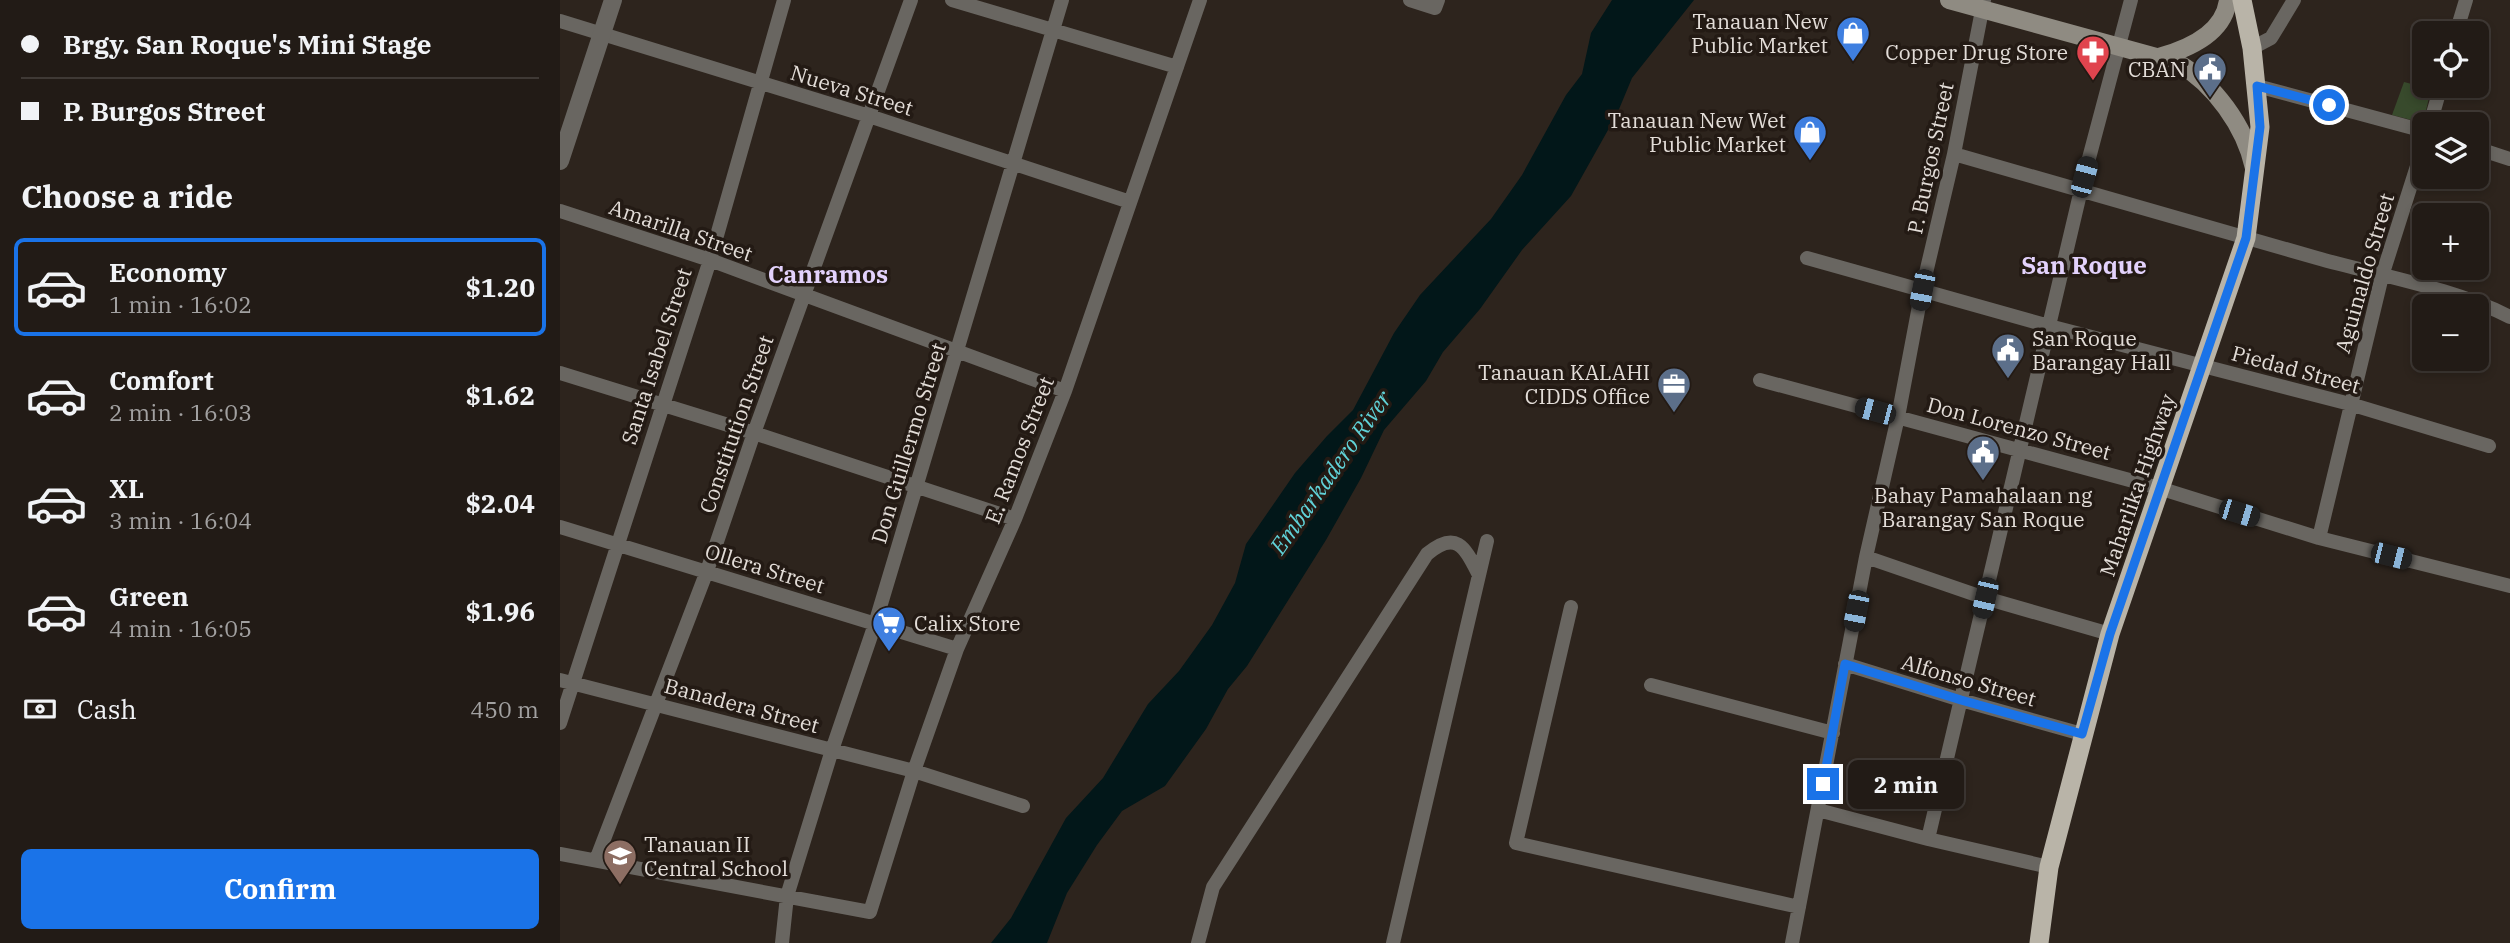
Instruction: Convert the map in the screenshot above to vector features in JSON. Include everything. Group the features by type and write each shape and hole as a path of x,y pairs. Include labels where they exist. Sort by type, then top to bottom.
{"highway":[{"name":"Maharlika Highway","path":"2039,943 2049,867 2110,634 2246,238 2260,127 2252,48 2242,0"}],"main road":[{"path":"1949,0 1983,4 2160,57 2186,68 2207,84 2223,104 2246,141 2256,173"},
{"path":"2160,57 2201,41 2216,26 2228,0"}],"street":[{"path":"560,161 612,0"},
{"name":"Santa Isabel Street","path":"560,723 567,682 617,545 710,260 784,0"},
{"name":"Constitution Street","path":"596,860 707,571 754,433 911,0"},
{"path":"952,0 1177,67"},
{"name":"Don Guillermo Street","path":"782,943 787,896 917,488 1062,0"},
{"name":"E. Ramos Street","path":"787,896 870,912 914,771 957,649 1015,519 1065,391 1200,0"},
{"path":"1409,0 1436,4"},
{"path":"1928,839 2081,190 2131,0"},
{"path":"2252,48 2271,38 2294,0"},
{"path":"2460,21 2466,0"},
{"name":"P. Burgos Street","path":"1793,943 1866,557 1898,417 1922,290 1954,154 1983,4"},
{"name":"Nueva Street","path":"560,21 869,116 1130,202"},
{"path":"2257,86 2412,128"},
{"path":"2489,152 2510,159"},
{"path":"1954,154 2492,308 2510,317"},
{"name":"Aguinaldo Street","path":"2319,538 2382,276 2412,182"},
{"name":"Amarilla Street","path":"560,211 710,260 1065,391"},
{"name":"Piedad Street","path":"1807,258 2049,326 2350,404 2489,446"},
{"path":"560,373 754,433 1015,519"},
{"name":"Don Lorenzo Street","path":"1760,380 2159,488 2319,538 2510,586"},
{"name":"Ollera Street","path":"560,527 957,649"},
{"path":"1393,943 1487,541"},
{"path":"1198,943 1213,887 1427,554 1439,544 1454,542 1465,548 1479,575"},
{"path":"1866,557 1985,598 2110,634"},
{"path":"1570,607 1516,843 1800,907"},
{"name":"Alfonso Street","path":"1845,664 2082,734"},
{"name":"Banadera Street","path":"567,682 914,771 1023,806"},
{"path":"1651,685 1832,733"},
{"path":"1818,810 2049,867"},
{"path":"560,854 787,896"}],"green space":[{"path":"2404,82 2412,84 2412,98 2429,98 2426,112 2412,112 2412,120 2392,115"}],"water":[{"name":"Embarkadero River","path":"1612,0 1694,0 1632,78 1617,114 1571,196 1522,250 1480,309 1443,352 1426,381 1384,430 1326,540 1247,666 1228,689 1206,729 1165,786 1122,811 1067,893 1047,943 991,943 1011,918 1066,818 1103,778 1148,704 1179,671 1212,625 1235,583 1246,544 1295,473 1353,410 1394,333 1420,295 1491,219 1522,175 1566,95 1582,74 1591,33"}],"place":[{"name":"Tanauan New Public Market","path":"1853,63"},
{"name":"Copper Drug Store","path":"2093,82"},
{"name":"CBAN","path":"2210,99"},
{"name":"Tanauan New Wet Public Market","path":"1810,162"},
{"name":"San Roque Barangay Hall","path":"2008,380"},
{"name":"Tanauan KALAHI CIDDS Office","path":"1674,414"},
{"name":"Bahay Pamahalaan ng Barangay San Roque","path":"1983,482"},
{"name":"Calix Store","path":"889,653"},
{"name":"Tanauan II Central School","path":"620,886"}],"district":[{"name":"San Roque","path":"2084,265"},
{"name":"Canramos","path":"828,274"}],"route":[{"path":"1823,784 1845,664 2082,734 2110,634 2246,238 2260,127 2257,86 2329,105"}]}
